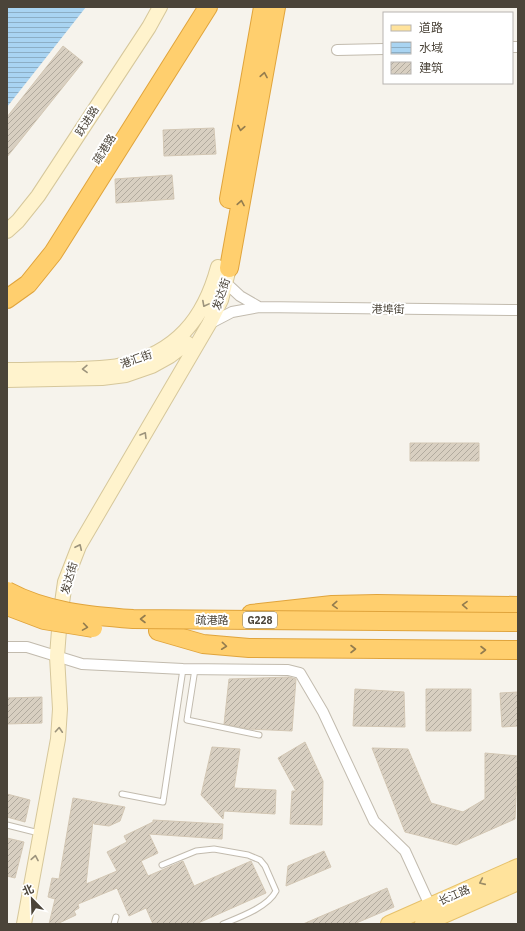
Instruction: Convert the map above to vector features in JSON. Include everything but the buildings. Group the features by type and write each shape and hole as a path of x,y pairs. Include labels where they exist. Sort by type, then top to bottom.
{"highway":[{"name":"疏港路","path":"169,58 194,7"},
{"name":"疏港路","path":"7,285 20,275 44,246 169,58 208,7"},
{"path":"225,273 240,133 263,7"},
{"path":"225,273 276,7"},
{"path":"7,299 28,284 53,253 169,58"},
{"name":"疏港路","path":"7,591 48,608 90,616 133,619 518,622"},
{"path":"207,620 297,608 332,606 377,604 518,606"},
{"name":"疏港路","path":"7,606 44,620 90,628 133,631 518,634"},
{"path":"158,631 203,644 249,648 518,650"}],"main road":[{"name":"长江路","path":"425,917 518,867"},
{"name":"长江路","path":"389,924 425,917 518,882"}],"street":[{"name":"跃进路","path":"7,231 18,221 38,196 149,27 160,7"},
{"path":"336,50 383,49"},
{"path":"225,273 240,296 259,307"},
{"name":"发达街","path":"24,924 58,739 60,709 58,656 60,617 66,582 79,546 187,343 210,324 221,300 225,273"},
{"name":"港汇街","path":"7,380 102,378 126,375 152,366 170,356 187,343 195,320 206,303 213,284 225,273"},
{"name":"港埠街","path":"210,324 232,312 259,307 518,310"},
{"name":"港汇街","path":"7,370 100,368 121,366 142,360 163,349 187,343"},
{"path":"7,647 26,647 82,664 183,669 288,670 300,673 323,712 374,821 404,851 425,917"}],"lane":[{"path":"122,794 163,802 183,669"},
{"path":"195,669 187,720 259,735"},
{"path":"7,825 40,833"},
{"path":"162,865 196,851 214,849 248,855 260,860 265,866 276,891 273,898 259,907 223,924"},
{"path":"114,924 116,917"}],"water":[{"path":"7,7 86,7 7,107"}]}
